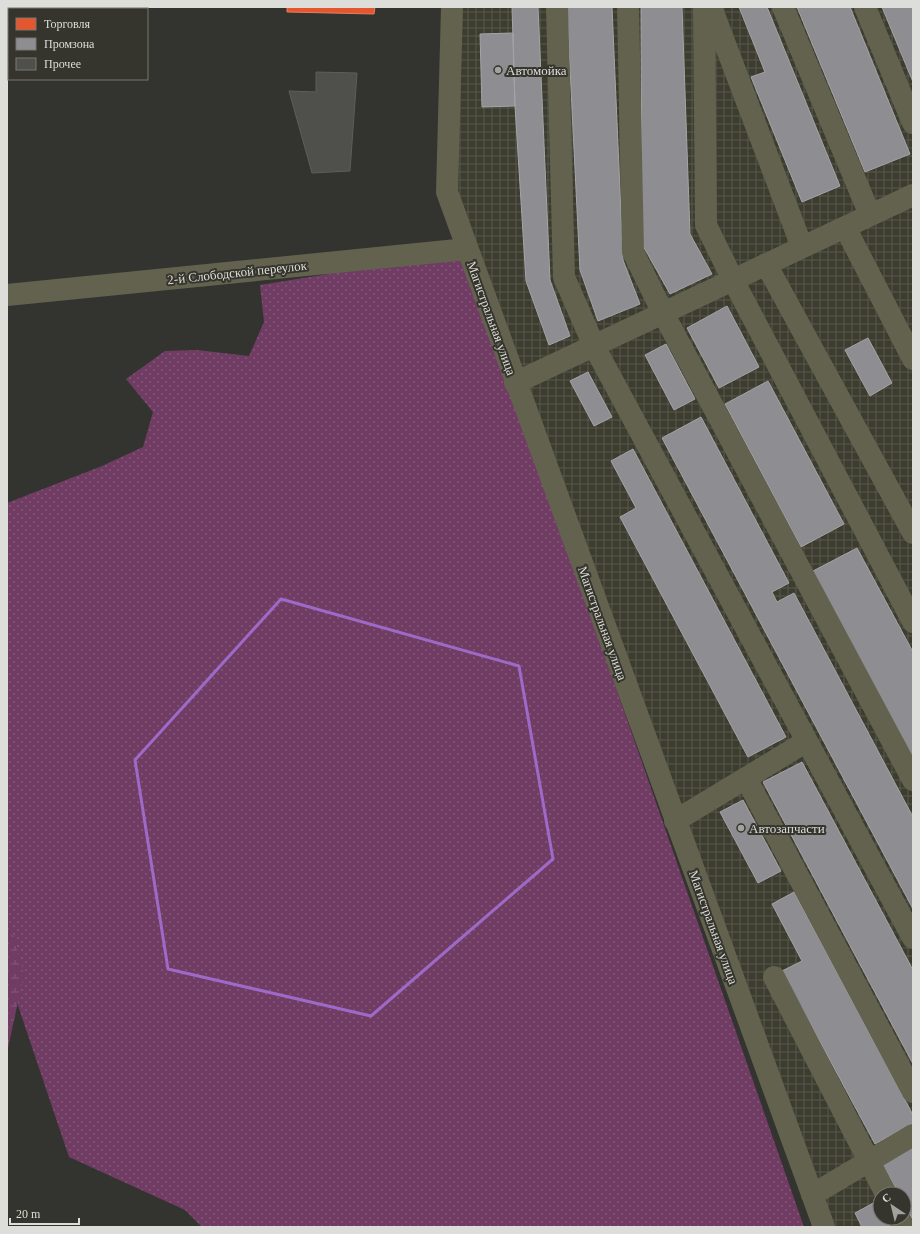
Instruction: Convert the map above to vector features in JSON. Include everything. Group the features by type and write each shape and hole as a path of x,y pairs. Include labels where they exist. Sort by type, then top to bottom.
{"street":[{"name":"Магистральная улица","path":"452,7 447,192 824,1227"},
{"path":"557,7 564,277 594,346 913,938"},
{"path":"628,7 633,252 663,313 913,780"},
{"path":"704,7 706,225 733,280 913,622"},
{"path":"711,7 802,247"},
{"path":"783,7 870,215"},
{"path":"865,7 913,123"},
{"path":"516,383 913,195"},
{"path":"845,227 913,359"},
{"name":"2-й Слободской переулок","path":"7,295 467,249"},
{"path":"766,264 913,533"},
{"path":"675,821 807,740"},
{"path":"746,778 913,1092"},
{"path":"774,977 882,1186"},
{"path":"812,1195 913,1135"}],"highlighted area":[{"path":"281,599 519,666 553,859 371,1016 168,969 135,760"}],"shaded area":[{"path":"453,7 913,7 913,1227 829,1227 448,192"}],"green space":[{"path":"464,252 804,1227 202,1227 185,1210 69,1157 7,973 7,503 102,466 143,447 153,412 126,379 165,351 197,350 249,356 264,322 260,285"},
{"path":"7,913 24,974 7,1053"}],"building: Торговля":[{"path":"287,7 375,7 374,14 287,12"}],"building: Промзона":[{"path":"512,7 538,7 550,280 570,336 549,345 526,281 515,106"},
{"path":"567,7 612,7 623,260 640,304 598,321 580,270"},
{"path":"641,7 682,7 690,234 712,274 670,294 642,244"},
{"path":"739,7 767,7 840,186 802,202 751,77 765,72"},
{"path":"797,7 850,7 910,154 865,172"},
{"path":"882,7 913,7 913,82"},
{"name":"Автомойка","path":"513,33 515,106 482,107 480,34"},
{"path":"727,306 759,367 719,388 687,328"},
{"path":"868,338 892,383 870,396 845,350"},
{"path":"666,344 695,399 674,410 645,355"},
{"path":"588,372 612,417 594,426 570,381"},
{"path":"768,381 844,524 801,547 725,404"},
{"path":"701,417 789,583 772,592 777,602 794,593 913,817 913,909 662,438"},
{"path":"633,449 786,737 748,757 620,517 636,508 611,461"},
{"path":"857,548 913,652 913,758 813,571"},
{"path":"802,762 913,970 913,1064 763,782"},
{"path":"743,800 781,871 758,883 720,812"},
{"path":"794,892 913,1115 913,1123 875,1144 782,971 802,961 772,904"},
{"path":"913,1146 913,1220 912,1186 895,1186 882,1163"},
{"path":"872,1204 872,1226 891,1227 862,1227 855,1213"}],"building: Прочее":[{"path":"316,72 357,73 350,171 312,173 289,91 316,92"}],"place":[{"name":"Автомойка","path":"498,70"},
{"name":"Автозапчасти","path":"741,828"}]}
